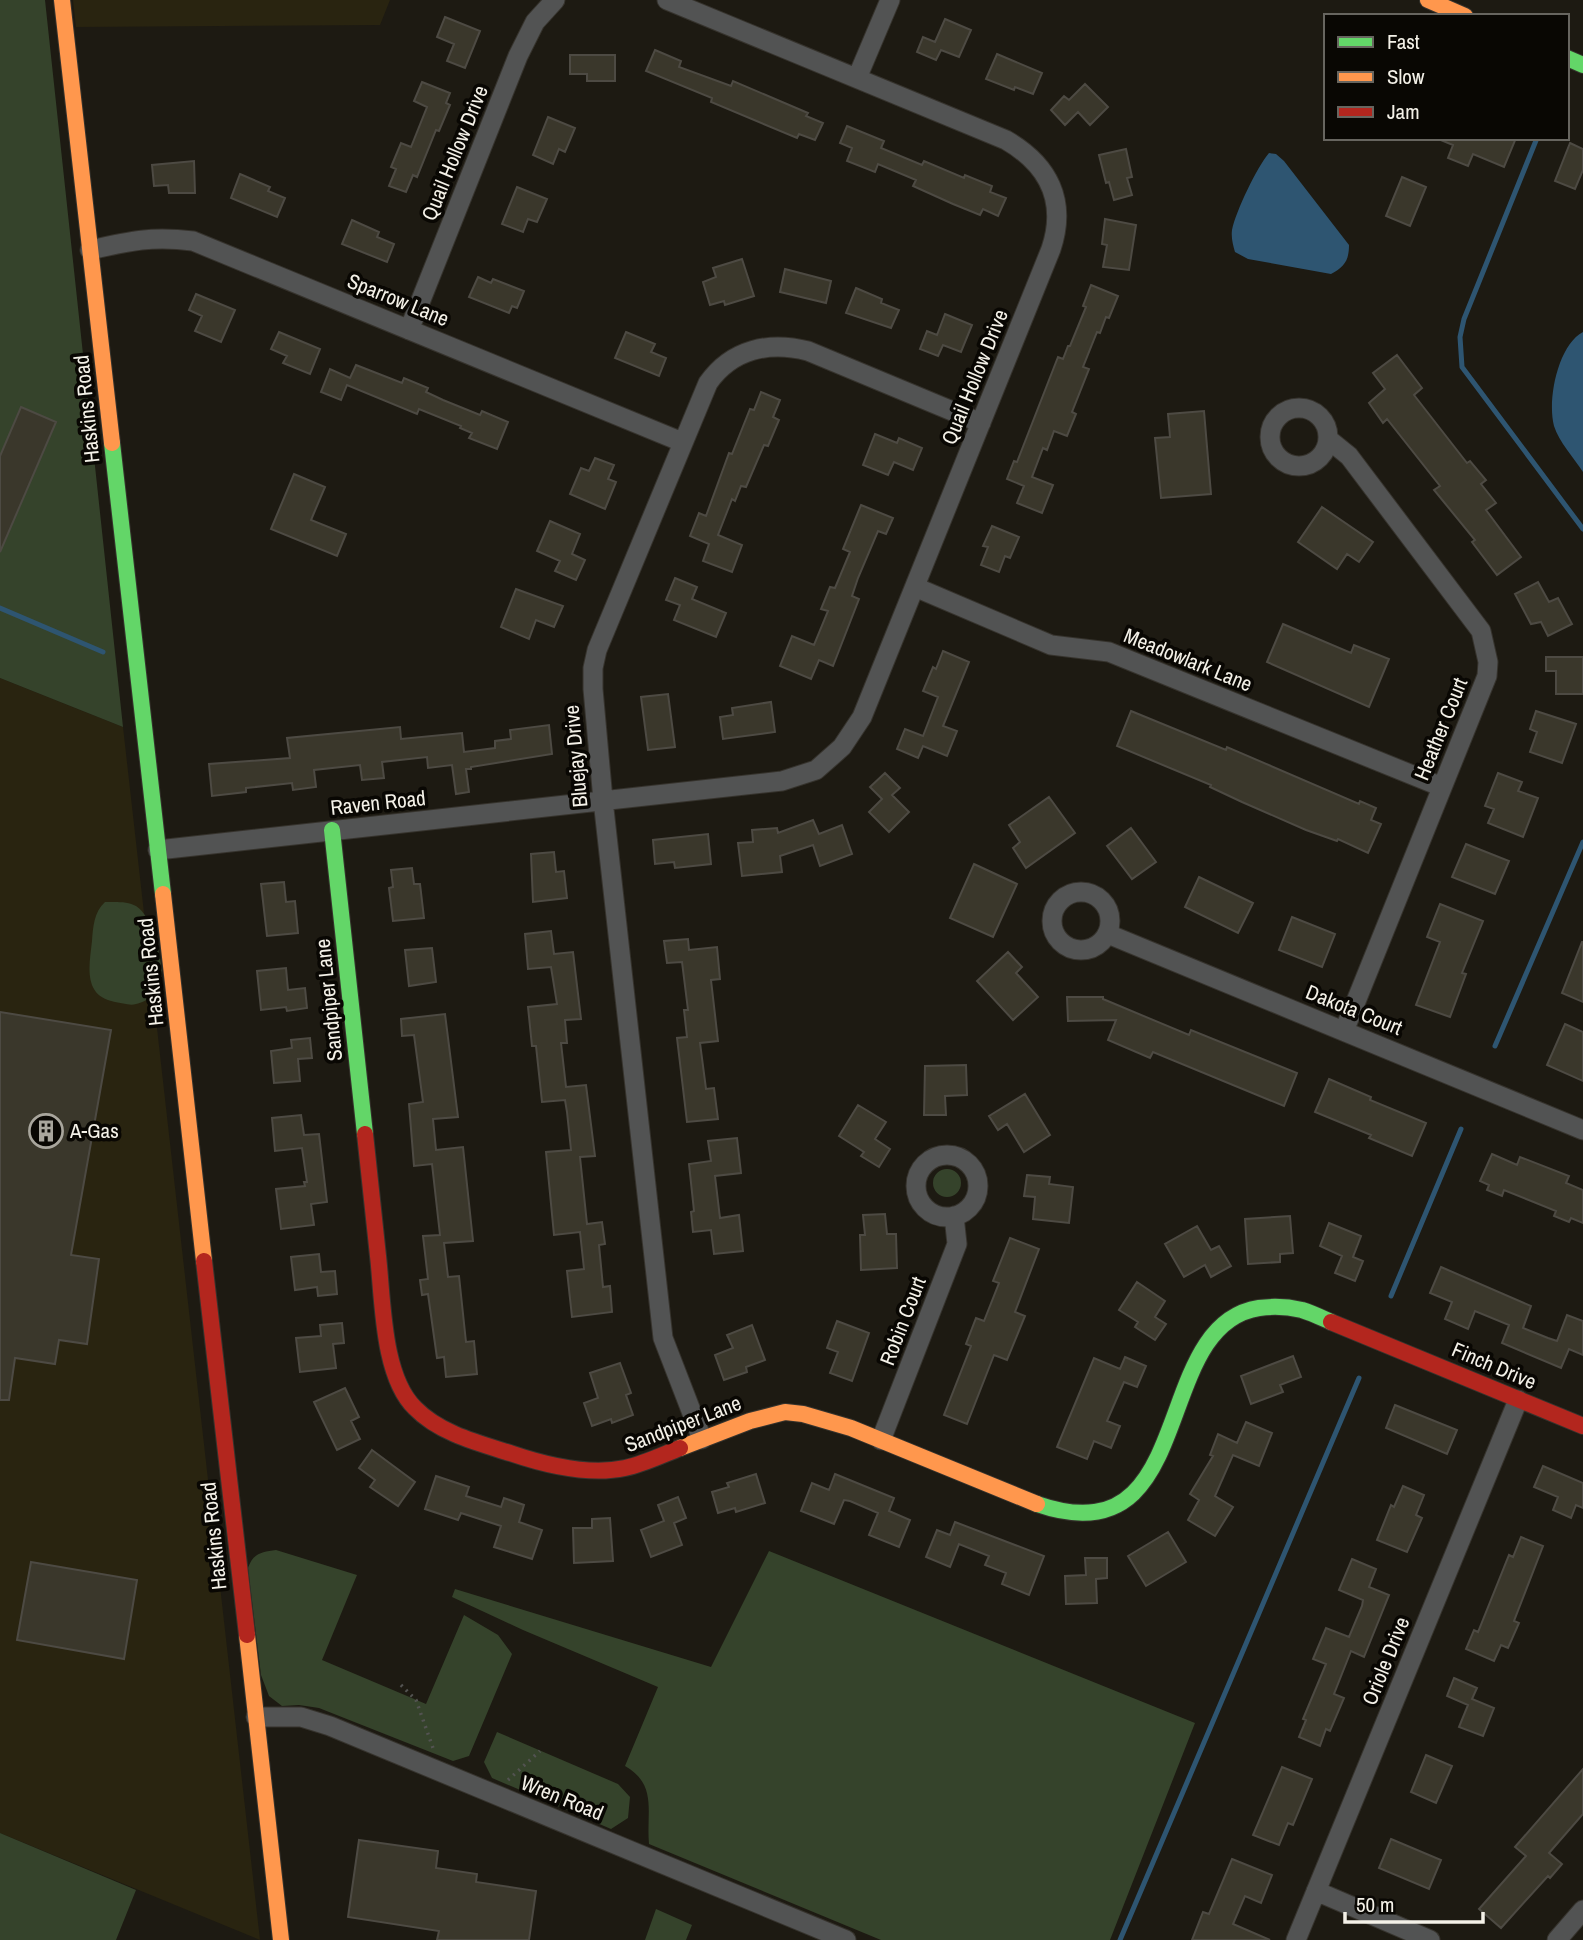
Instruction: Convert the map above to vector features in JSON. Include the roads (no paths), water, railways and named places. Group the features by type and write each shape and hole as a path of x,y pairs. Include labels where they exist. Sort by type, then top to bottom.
{"street":[{"name":"Haskins Road","path":"62,0 281,1940"},
{"name":"Quail Hollow Drive","path":"409,330 518,56 535,22 555,0"},
{"name":"Quail Hollow Drive","path":"603,800 782,781 816,770 842,747 862,718 1054,242 1058,220 1053,192 1040,167 1019,147 667,0"},
{"path":"857,78 890,0"},
{"path":"1427,0 1460,14"},
{"name":"Sparrow Lane","path":"90,250 140,239 193,241 682,442"},
{"name":"Bluejay Drive","path":"702,1439 663,1338 603,800 593,689 593,668 597,650 708,383 716,371 739,355 780,346 808,351 981,423"},
{"name":"Heather Court","path":"1328,439 1349,456 1481,631 1488,662 1487,676 1343,1031"},
{"name":"Meadowlark Lane","path":"915,587 1051,645 1109,652 1442,786"},
{"name":"Raven Road","path":"158,850 603,800"},
{"name":"Sandpiper Lane","path":"332,831 392,1365 401,1391 415,1410 440,1427 467,1439 554,1466 593,1472 624,1469 751,1420 787,1411 827,1418 1036,1503 1077,1514 1110,1508 1135,1492 1153,1468 1202,1355 1214,1335 1230,1319 1250,1310 1277,1306 1301,1310 1388,1345"},
{"name":"Dakota Court","path":"1108,933 1583,1130"},
{"name":"Robin Court","path":"881,1440 957,1244 954,1216"},
{"name":"Finch Drive","path":"1388,1345 1583,1426"},
{"name":"Oriole Drive","path":"1296,1940 1518,1400"},
{"name":"Wren Road","path":"256,1717 301,1717 316,1721 846,1940"},
{"path":"1316,1891 1430,1940"},
{"path":"1557,1940 1583,1910"}],"water":[{"path":"1269,153 1276,154 1284,161 1349,245 1345,263 1331,274 1248,259 1235,252 1232,236 1234,222 1253,179"},
{"path":"1583,332 1583,472 1556,432 1552,402 1561,361 1574,339"}],"waterway":[{"path":"1536,140 1464,319 1460,337 1462,367 1583,529"},
{"path":"0,608 103,652"},
{"path":"1495,1046 1583,842"},
{"path":"1391,1296 1461,1129"},
{"path":"1120,1940 1359,1378"}],"place":[{"name":"A-Gas","path":"46,1131"}]}
